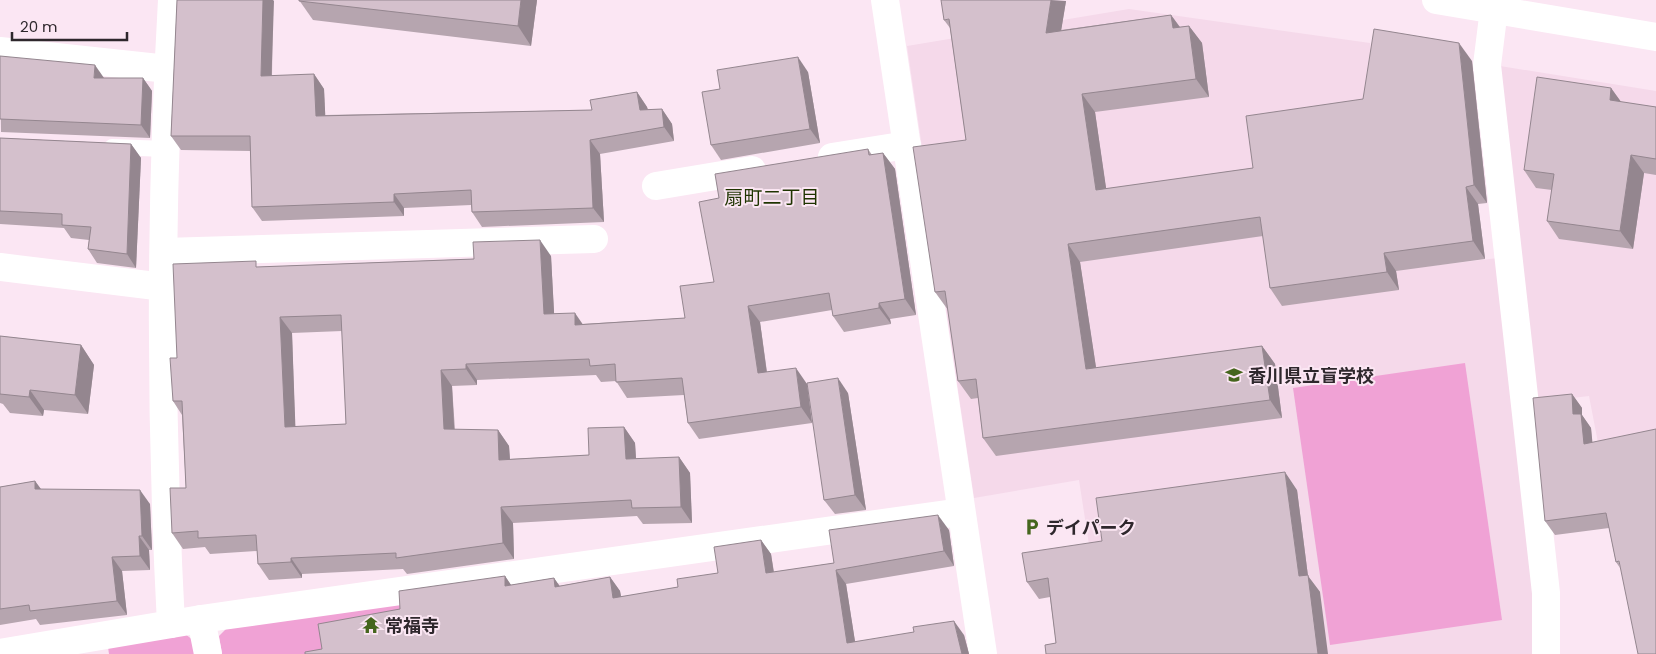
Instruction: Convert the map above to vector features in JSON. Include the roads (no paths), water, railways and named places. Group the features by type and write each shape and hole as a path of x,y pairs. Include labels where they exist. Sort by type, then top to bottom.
{"street":[{"path":"171,624 164,252 168,69 172,0"},
{"path":"885,0 983,654"},
{"path":"1436,0 1656,37"},
{"path":"1494,10 1487,65 1546,593 1546,654"},
{"path":"0,51 168,69"},
{"path":"808,161 906,145"},
{"path":"656,186 780,166"},
{"path":"164,252 594,238"},
{"path":"0,267 164,287"},
{"path":"0,653 201,619 961,512"},
{"path":"201,619 208,654"}],"lane":[{"path":"98,146 166,149"}],"place":[{"name":"香川県立盲学校","path":"1234,375"},
{"name":"デイパーク","path":"1032,527"},
{"name":"常福寺","path":"371,625"}],"district":[{"name":"扇町二丁目","path":"772,197"}]}
